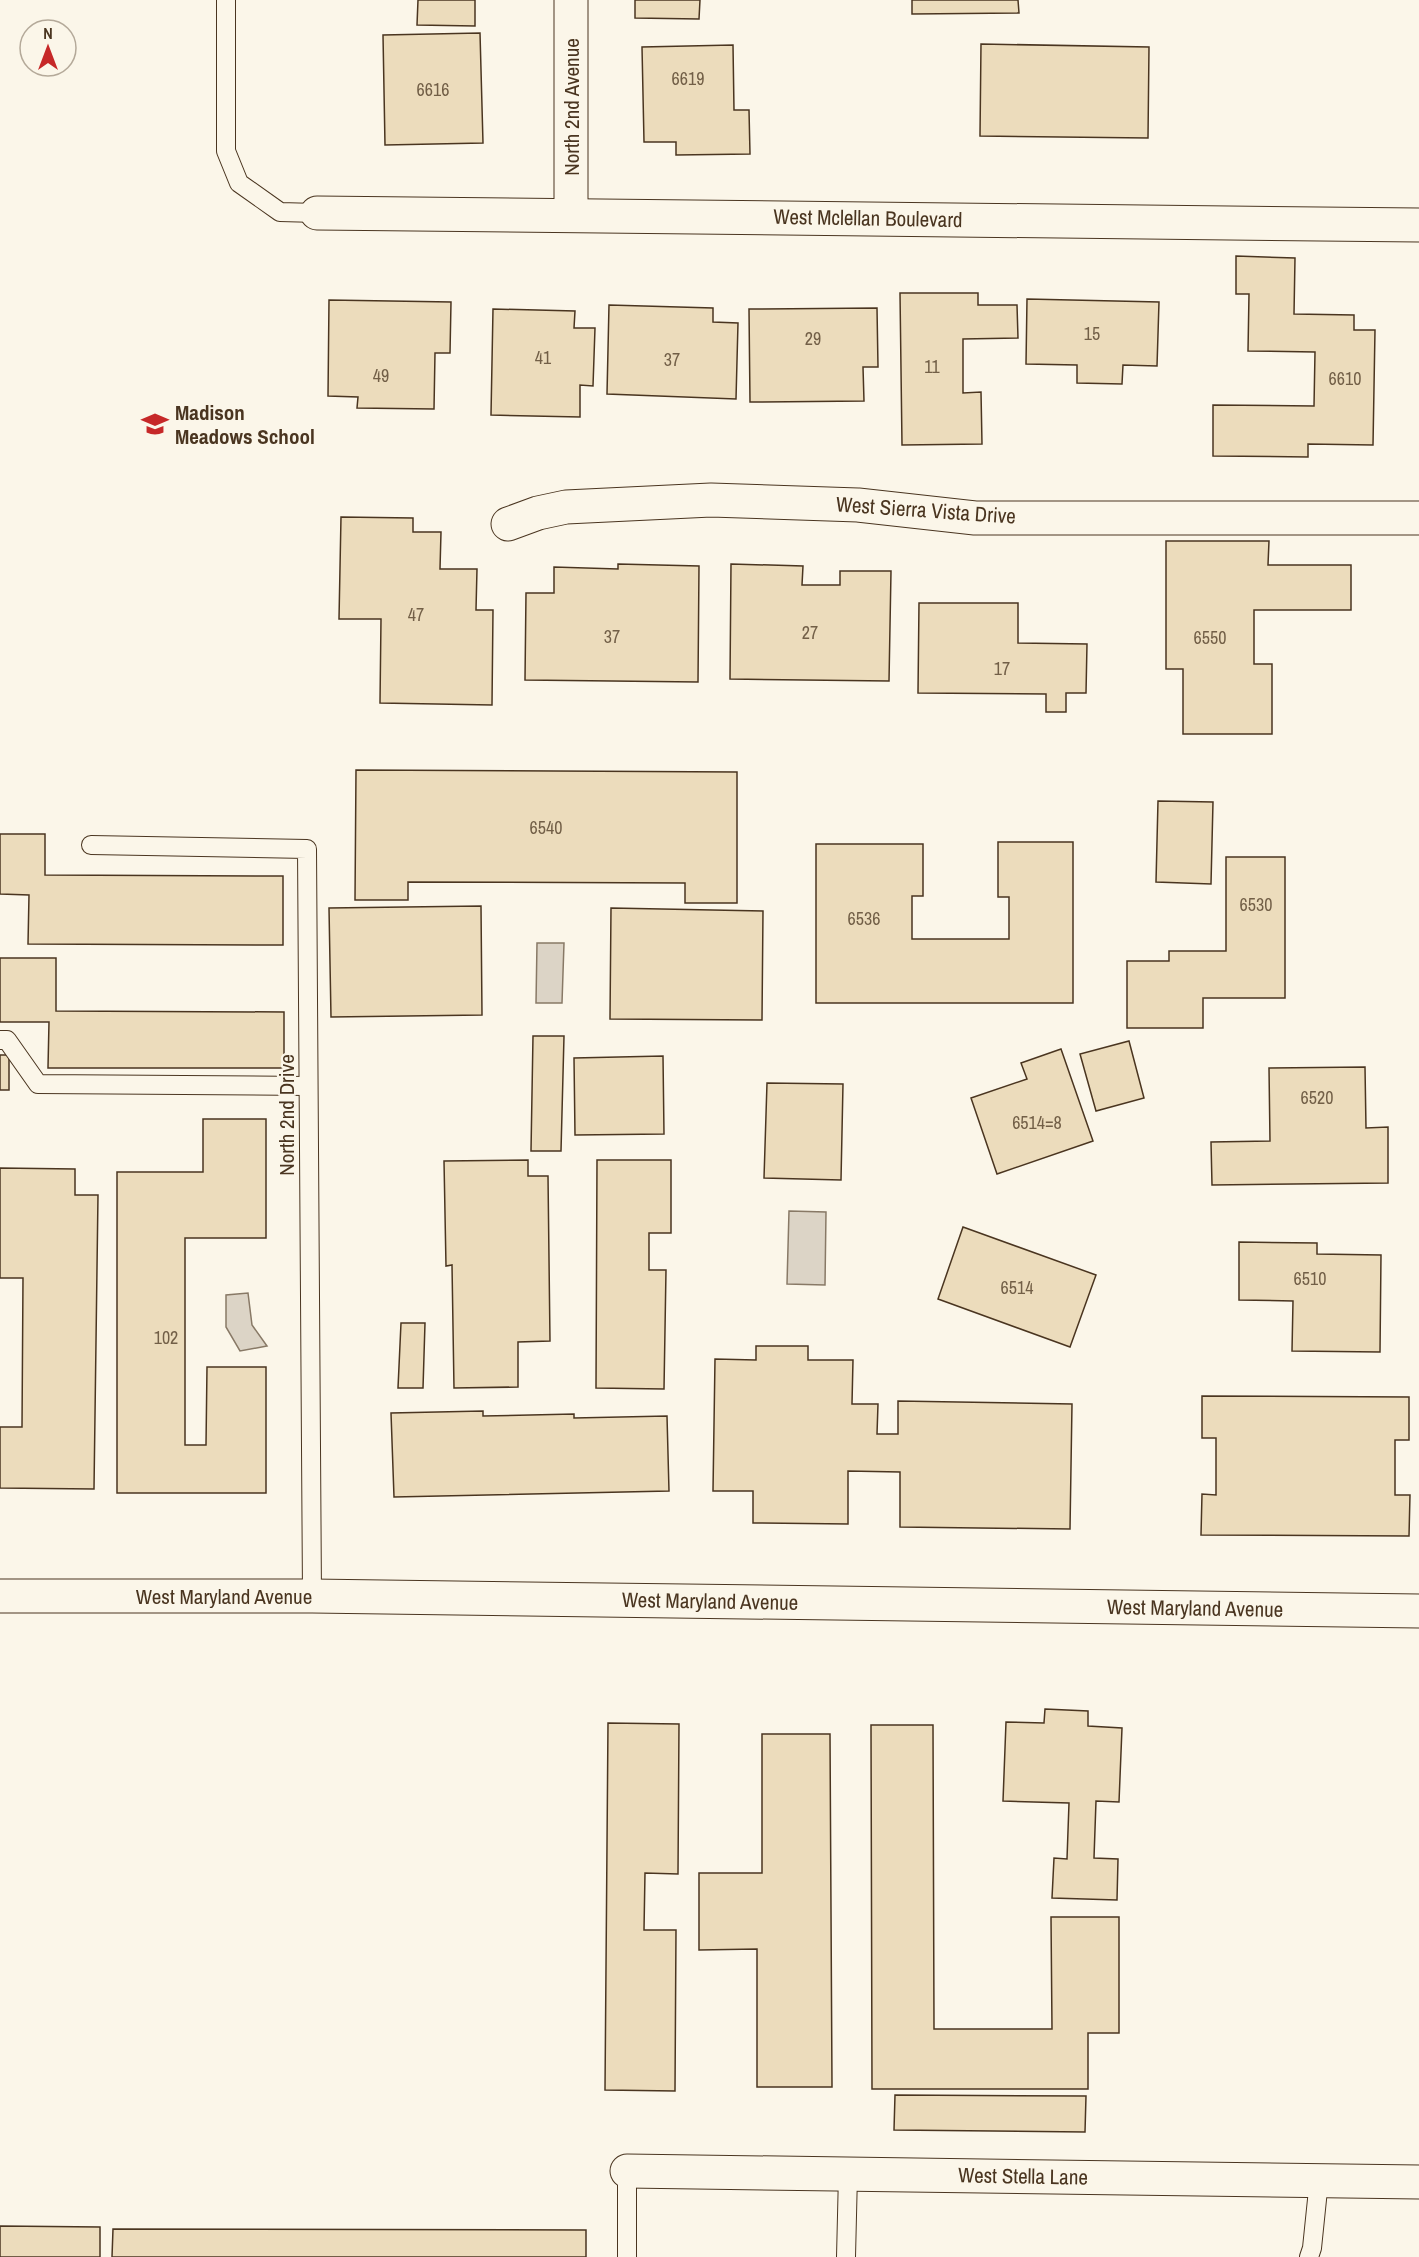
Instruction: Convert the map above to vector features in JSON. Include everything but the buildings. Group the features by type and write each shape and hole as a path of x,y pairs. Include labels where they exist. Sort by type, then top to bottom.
{"street":[{"name":"North 2nd Avenue","path":"571,0 571,214"},
{"name":"West Mclellan Boulevard","path":"316,213 1419,225"},
{"name":"West Sierra Vista Drive","path":"508,524 538,513 566,507 711,500 858,505 975,518 1419,518"},
{"name":"West Maryland Avenue","path":"0,1596 312,1596 1419,1611"},
{"name":"West Stella Lane","path":"627,2171 1419,2182"}],"lane":[{"path":"226,0 226,151 239,183 280,212 316,213"},
{"name":"North 2nd Drive","path":"91,845 307,849 312,1596"},
{"path":"0,1040 7,1040 38,1084 309,1086"},
{"path":"627,2171 627,2257"},
{"path":"846,2257 848,2174"},
{"path":"1309,2257 1312,2248 1319,2180"}],"shaded area":[{"path":"537,943 564,943 562,1003 536,1003"},
{"path":"789,1211 826,1212 825,1285 787,1284"},
{"path":"248,1293 252,1325 267,1346 240,1351 226,1327 226,1295"}],"place":[{"name":"Madison Meadows School","path":"155,424"}]}
